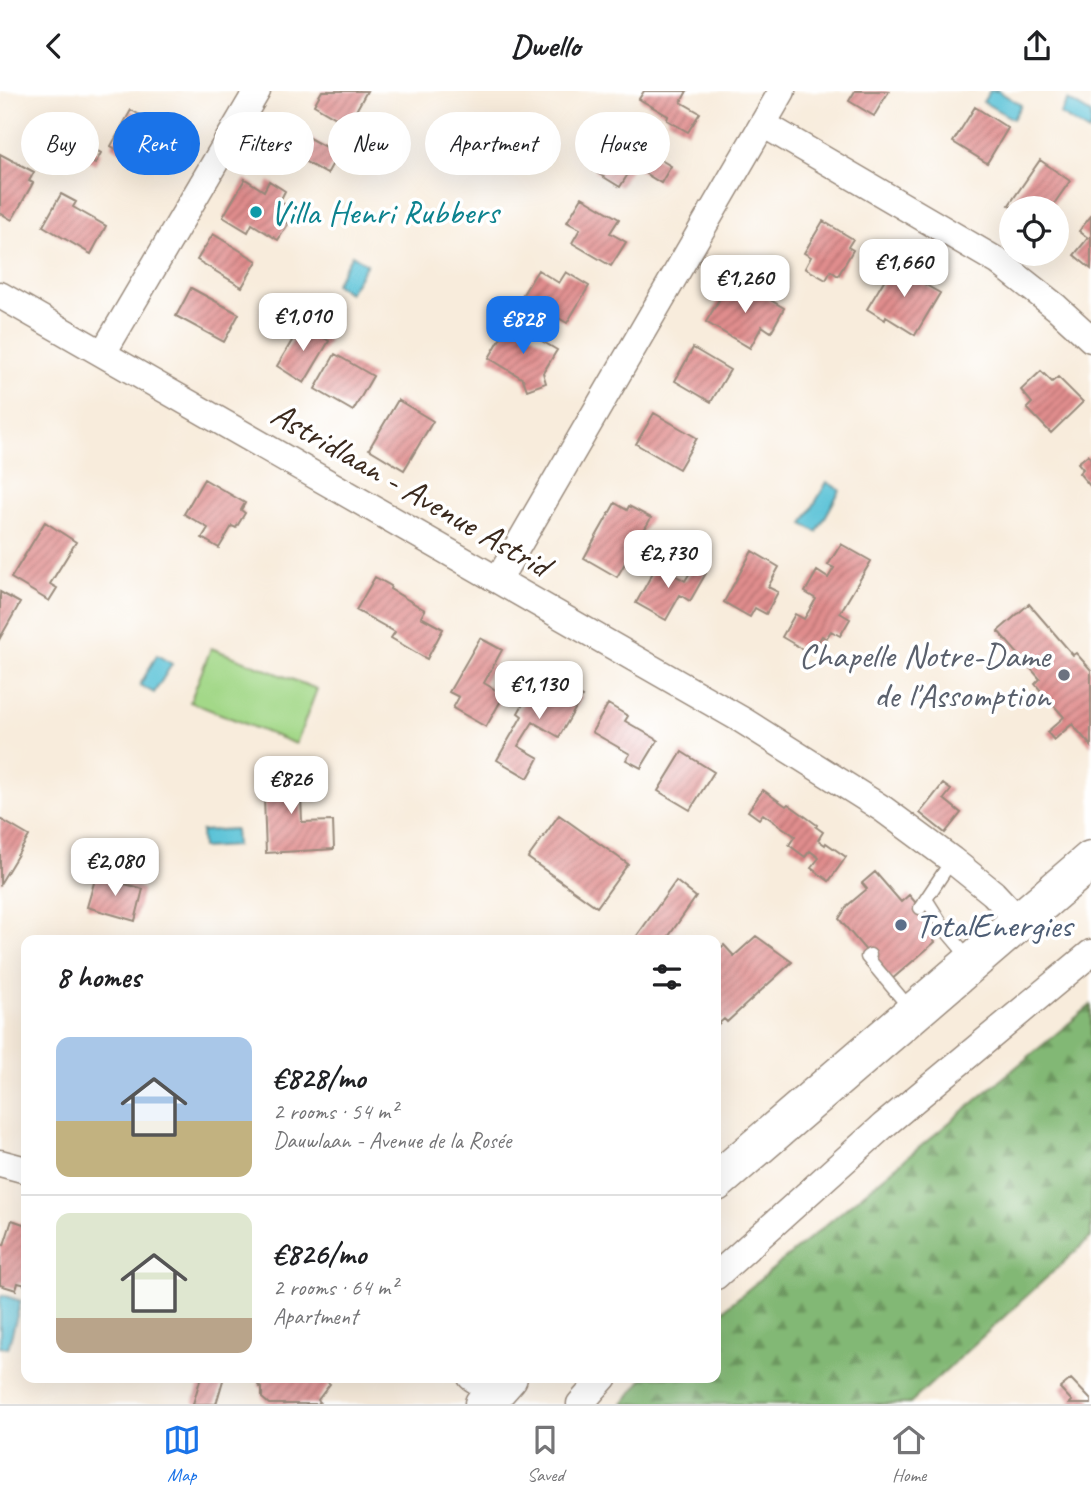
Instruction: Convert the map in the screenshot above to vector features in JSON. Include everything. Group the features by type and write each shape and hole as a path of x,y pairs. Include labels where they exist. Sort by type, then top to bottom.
{"main road":[{"path":"721,1178 1091,860"}],"street":[{"path":"103,353 257,91"},
{"path":"498,580 782,91"},
{"path":"763,124 999,262 1091,339"},
{"name":"Astridlaan - Avenue Astrid","path":"0,295 742,720 883,809 993,893 1020,922"},
{"path":"721,1272 883,1126 1091,953"},
{"path":"0,1163 21,1169"},
{"path":"580,1404 599,1383"}],"lane":[{"path":"952,860 923,904 973,963"},
{"path":"870,955 867,957 914,1012"}],"green space":[{"path":"211,648 317,689 296,744 190,702"},
{"path":"1091,1005 1091,1237 909,1404 623,1404 639,1383 721,1383 721,1312"}],"water":[{"path":"990,91 998,91 1021,105 1013,119 983,102"},
{"path":"1068,100 1091,114 1089,132 1060,114"},
{"path":"352,255 367,264 349,293 335,284"},
{"path":"827,482 840,490 817,532 803,524"},
{"path":"157,655 172,664 154,693 140,685"},
{"path":"235,829 236,846 202,848 201,831"},
{"path":"2,1295 21,1301 8,1348 0,1346"}],"building":[{"path":"322,91 367,91 355,112 328,113 314,105"},
{"path":"644,91 687,91 681,102 700,113 688,132 670,122 670,112 661,112 639,99"},
{"path":"855,91 889,91 874,116 849,101"},
{"path":"975,107 1008,128 987,163 953,142"},
{"path":"314,141 328,148 327,174 314,167"},
{"path":"0,154 21,165 21,175 32,175 29,181 33,183 12,220 0,213"},
{"path":"1040,160 1070,181 1059,196 1015,196"},
{"path":"600,175 627,175 620,187"},
{"path":"648,175 666,175 661,183"},
{"name":"Villa Henri Rubbers","path":"245,179 264,191 269,181 285,191 280,201 289,207 281,220 288,224 278,240 252,224 248,232 223,217"},
{"path":"61,194 76,202 73,207 106,226 91,254 43,226"},
{"path":"582,197 619,219 610,233 626,242 611,266 572,243 580,229 567,222"},
{"path":"1091,216 1091,269 1074,255 1088,238 1079,231"},
{"path":"823,221 853,239 848,247 853,250 838,276 831,271 826,280 805,268 811,257 804,253"},
{"path":"213,234 257,261 242,287 197,260"},
{"path":"894,264 908,273 910,269 927,279 924,284 940,293 915,335 867,309"},
{"path":"538,270 559,283 566,272 589,286 567,323 522,296"},
{"path":"740,282 784,308 771,332 762,326 750,348 706,322 723,293 731,298"},
{"path":"191,288 239,314 224,342 176,316"},
{"path":"510,322 557,350 543,373 546,383 527,390 523,379 489,358"},
{"path":"302,324 329,341 304,383 277,366"},
{"path":"693,348 730,370 711,402 675,381"},
{"path":"335,354 373,376 353,411 315,389"},
{"path":"1041,371 1052,382 1058,377 1083,402 1051,433 1027,408 1032,403 1021,390"},
{"path":"398,400 433,421 404,470 369,449"},
{"path":"654,413 697,438 679,469 636,444"},
{"path":"1088,455 1091,459 1091,487 1079,473 1083,469 1078,463"},
{"path":"204,479 245,503 241,510 245,513 236,528 232,526 219,548 202,538 208,528 184,514"},
{"path":"615,503 627,510 629,506 651,518 617,577 584,558"},
{"path":"45,522 76,542 50,584 57,588 49,601 11,578"},
{"path":"841,544 871,561 840,613 850,619 840,636 831,631 826,639 822,636 811,654 782,637 795,614 804,619 816,599 805,592 817,571 828,578 834,568 828,565"},
{"path":"752,551 779,567 768,587 778,592 766,614 755,608 750,617 724,602"},
{"path":"657,565 685,581 694,566 706,573 690,601 680,595 666,620 636,603"},
{"path":"375,577 425,610 421,617 443,629 427,659 391,638 395,632 356,610"},
{"path":"0,592 20,603 0,638"},
{"name":"Chapelle Notre-Dame de l'Assomption","path":"1029,604 1073,655 1076,653 1091,670 1091,746 1072,724 1054,740 1047,732 1064,717 1035,684 1040,679 998,631"},
{"path":"480,638 502,650 484,683 504,695 486,727 453,708 459,697 449,692"},
{"path":"540,674 582,697 559,737 533,722 518,746 539,758 528,778 497,760 522,716 518,713"},
{"path":"608,704 628,716 625,721 658,740 641,768 626,760 630,754 592,732"},
{"path":"682,752 714,772 690,810 658,791"},
{"path":"300,769 302,822 333,821 334,849 266,853 263,770"},
{"path":"943,784 951,790 944,799 961,813 945,833 920,813"},
{"path":"763,790 817,825 823,832 818,840 846,857 829,881 811,868 819,858 810,851 805,857 789,845 795,836 763,814 759,819 748,811"},
{"path":"559,815 628,864 597,907 528,858"},
{"path":"0,819 29,836 0,884"},
{"name":"TotalEnergies","path":"875,872 901,902 909,895 922,910 935,942 891,980 839,919 848,905 867,889 862,883"},
{"path":"96,876 143,889 135,921 87,907"},
{"path":"676,881 696,897 669,935 638,935"},
{"path":"756,936 792,962 727,1022 724,1019 721,1022 721,948 724,945 734,956"},
{"path":"12,1220 21,1223 21,1284 18,1283 16,1290 0,1285 0,1244 4,1245"},
{"path":"1071,1379 1091,1400 1091,1404 1069,1404 1072,1401 1060,1388"},
{"path":"199,1383 222,1383 216,1404 193,1404"},
{"path":"330,1384 318,1404 269,1404 262,1398 262,1389 258,1385"}],"place":[{"name":"Villa Henri Rubbers","path":"256,212"},
{"name":"Chapelle Notre-Dame de l'Assomption","path":"1064,675"},
{"name":"TotalEnergies","path":"901,925"}]}
